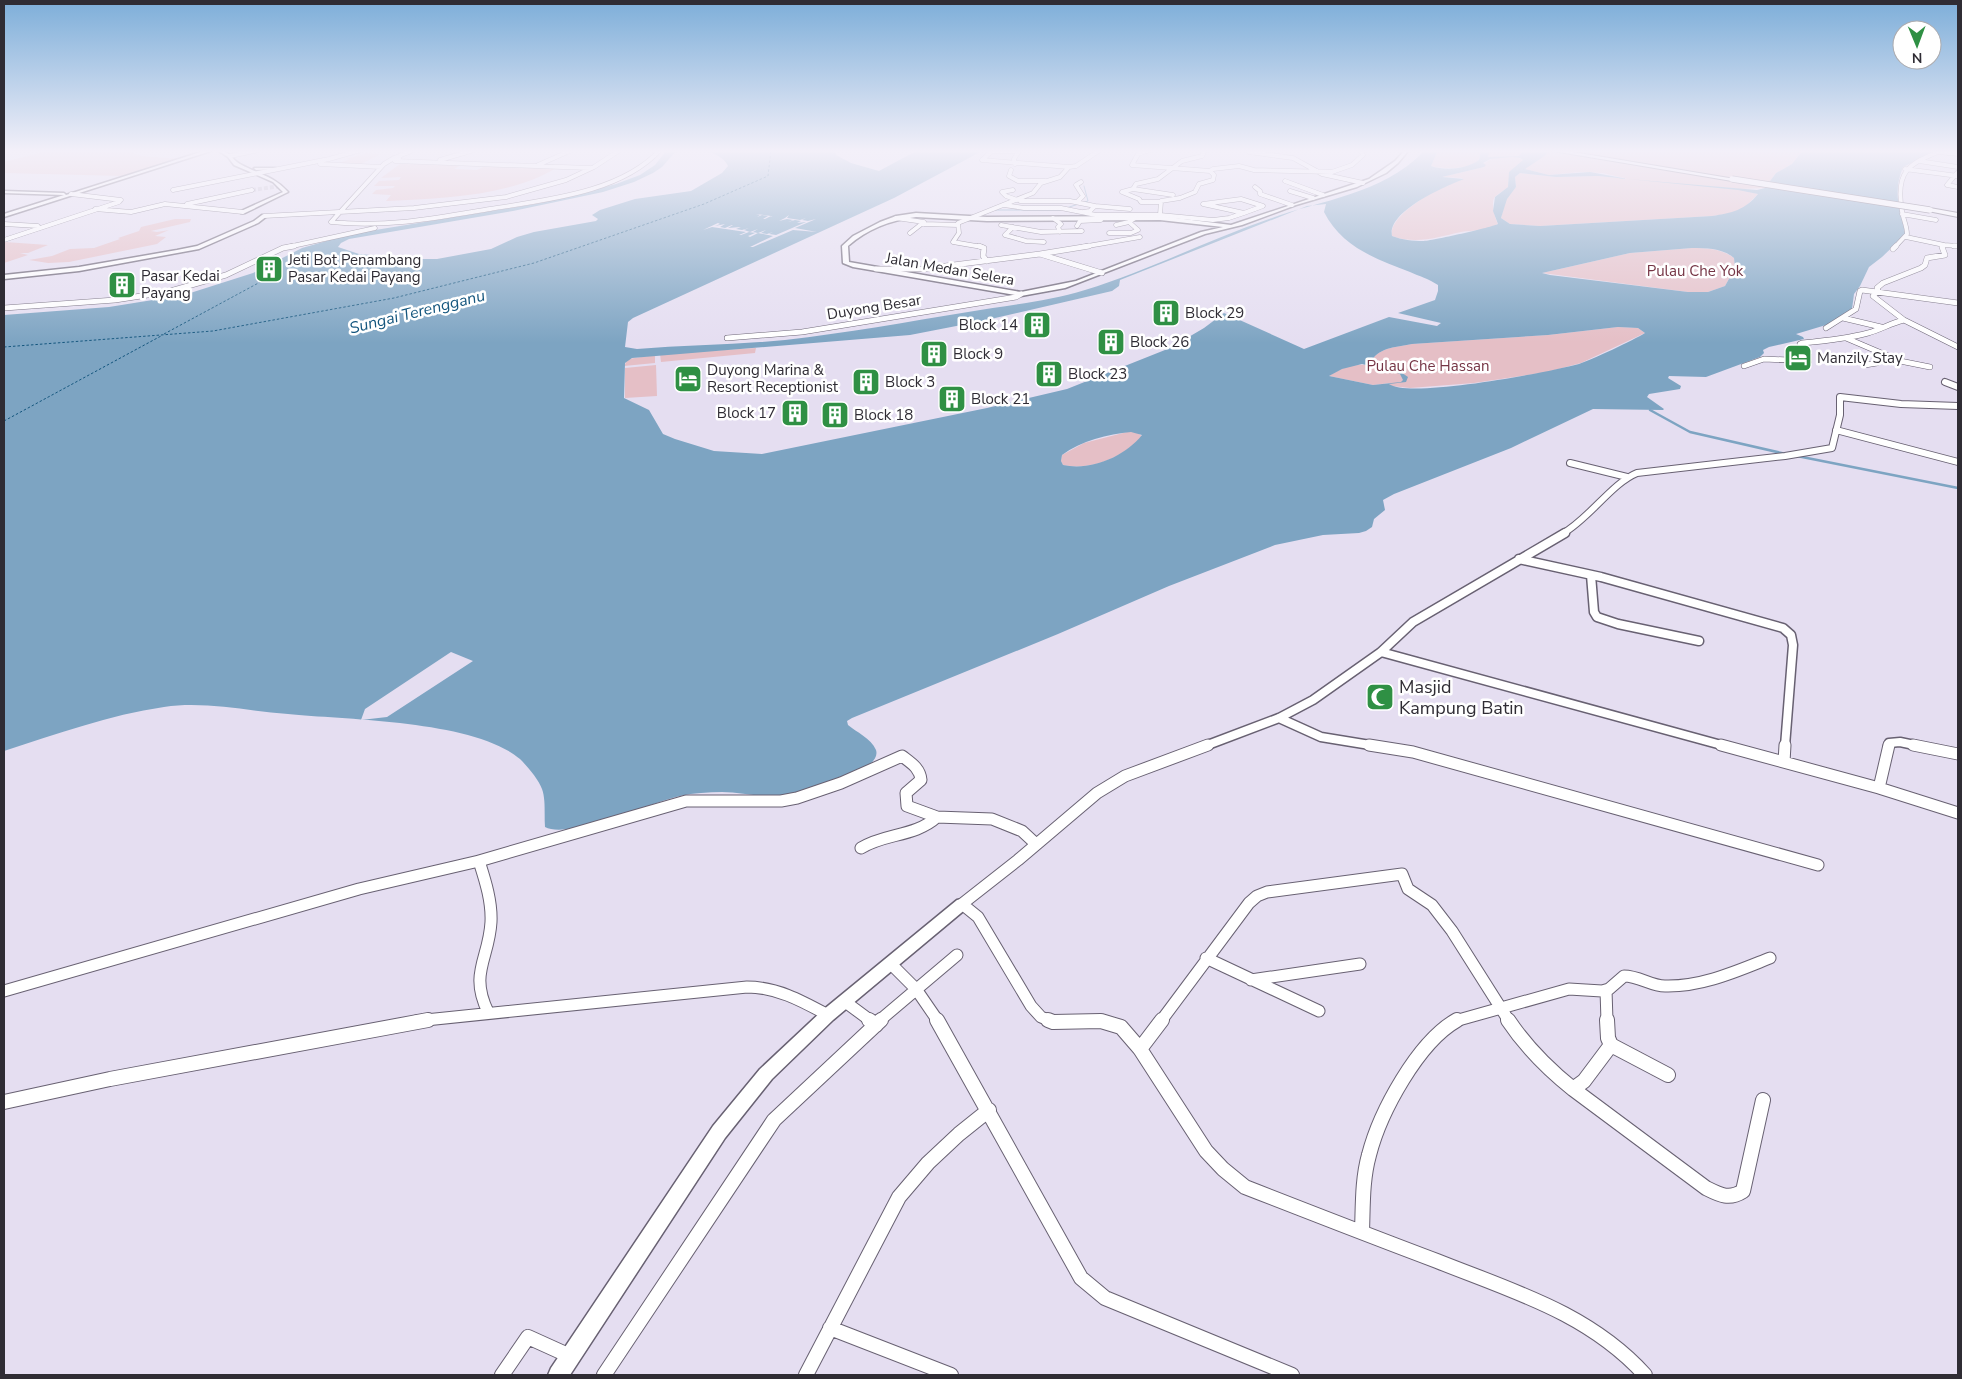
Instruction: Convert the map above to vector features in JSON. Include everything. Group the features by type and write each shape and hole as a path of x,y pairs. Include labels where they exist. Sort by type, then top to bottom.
{"street":[{"path":"4,240 79,214"},
{"path":"257,214 264,216 295,214"},
{"path":"338,214 330,222 374,224 420,222"},
{"path":"4,308 115,300 167,292 226,275 283,248 334,238 356,231 463,214"},
{"path":"896,218 923,222 924,224 958,225 977,214"},
{"path":"1092,214 1160,215 1231,226"},
{"path":"1116,225 1132,220 1225,220 1241,214"},
{"name":"Duyong Besar","path":"727,338 760,337 802,332 991,300 1002,300 1021,294 1065,286 1203,233 1265,214"},
{"path":"1893,249 1906,236 1908,227 1902,214"},
{"path":"1904,214 1936,220"},
{"name":"Jalan Medan Selera","path":"970,217 924,215 896,218 869,229 845,246 846,263 1021,294"},
{"path":"4,277 79,268 187,250 256,222 264,216"},
{"path":"970,217 1103,219 1184,223"},
{"path":"1053,218 1061,224 1058,227 1060,232"},
{"path":"1077,226 1080,222 1103,219"},
{"path":"1109,233 1131,233 1138,230 1132,220"},
{"path":"4,224 44,226"},
{"path":"910,233 924,224"},
{"path":"958,225 959,233 953,242 972,243 984,248 983,256 987,261"},
{"path":"1001,225 1041,232 1082,231"},
{"path":"1013,228 1005,235 1026,241 1044,242"},
{"path":"1906,236 1958,246"},
{"path":"876,269 922,269 1040,254 1057,249 1140,237"},
{"path":"1944,244 1942,247 1945,254 1927,258 1924,266 1883,283 1877,288 1878,291 1873,296 1904,320 1958,347"},
{"path":"1040,254 1102,273"},
{"path":"1826,328 1856,309 1860,291 1878,291 1958,303"},
{"path":"1842,318 1881,328"},
{"path":"1744,366 1764,359 1809,362 1809,356 1800,344 1868,333 1894,322 1904,320"},
{"path":"1846,338 1903,362 1930,366"},
{"path":"1865,364 1878,362 1876,357 1879,356 1889,356"},
{"path":"1944,382 1958,387"},
{"path":"1570,463 1627,477 1644,473 1826,451 1834,446 1840,415 1840,397 1844,396 1901,404 1958,406"},
{"path":"1836,430 1958,462"},
{"path":"558,1375 719,1132 766,1074 844,1001 1090,799 1125,776 1279,718 1313,700 1380,652 1413,622 1570,530 1627,477"},
{"path":"1519,559 1591,575 1760,619 1783,628 1791,635 1793,645 1784,762"},
{"path":"1591,575 1594,612 1597,617 1618,624 1699,641"},
{"path":"1380,652 1879,788 1958,813"},
{"path":"1279,718 1321,737 1423,755 1818,865"},
{"path":"1879,788 1889,743 1900,742 1958,754"},
{"path":"4,991 359,888 479,862 686,801 781,801 797,798 841,783 902,756 917,767 921,774 921,780 908,788 904,798 908,806 937,817 992,819 1016,828 1036,844"},
{"path":"861,848 875,840 902,836 919,829 937,817"},
{"path":"479,862 487,883 490,906 491,929 478,971 480,999 488,1012"},
{"path":"1140,1049 1248,903 1257,896 1267,892 1402,874 1410,891 1434,907 1499,1008 1544,1066 1706,1188 1722,1196 1734,1197 1743,1191 1763,1100"},
{"path":"962,904 978,917 1031,1006 1041,1017 1053,1022 1101,1021 1121,1027 1140,1049 1206,1151 1223,1169 1245,1186 1554,1307 1577,1319 1635,1364 1644,1375"},
{"path":"604,1375 774,1120 876,1025 957,955"},
{"path":"1206,958 1319,1011"},
{"path":"1362,1231 1365,1176 1369,1153 1394,1093 1432,1038 1442,1029 1457,1020 1569,989 1606,990 1622,977 1628,975 1660,986 1698,984 1770,958"},
{"path":"890,963 916,989 944,1030 990,1110 1081,1278 1106,1298 1292,1375"},
{"path":"1251,980 1360,964"},
{"path":"4,1102 110,1079 400,1024 488,1012 723,988 769,988 798,999 828,1015"},
{"path":"1606,990 1608,1038 1611,1045 1668,1076"},
{"path":"844,1001 876,1025"},
{"path":"1573,1089 1584,1081 1611,1045"},
{"path":"806,1375 900,1197 928,1163 959,1134 990,1110"},
{"path":"830,1328 951,1375"},
{"path":"502,1375 528,1337 570,1356"}],"green space":[{"path":"1495,214 1498,224 1485,229 1410,240 1392,236 1392,229 1402,215"},
{"path":"1502,214 1724,214 1540,226 1510,224 1501,218"},
{"path":"175,219 191,219 190,222 151,231 169,230 155,236 166,237 157,244 69,262 48,263 29,260 52,256 70,249 94,248 139,231 141,227"},
{"path":"4,243 48,245 28,253 20,253 28,255 4,263"},
{"name":"Pulau Che Yok","path":"1692,248 1714,250 1734,258 1735,268 1725,286 1708,292 1688,292 1542,273 1630,253"},
{"name":"Pulau Che Hassan","path":"1618,327 1638,328 1645,333 1581,363 1547,372 1474,383 1410,388 1391,386 1389,384 1391,383 1373,385 1329,376 1347,367 1366,365 1379,367 1373,364 1372,360 1380,352 1412,344 1548,335"},
{"path":"756,348 755,353 661,362 660,354"},
{"path":"655,355 655,363 624,366 628,359"},
{"path":"656,365 657,396 625,398 625,368"},
{"path":"1127,432 1136,432 1142,436 1135,444 1106,461 1085,466 1074,466 1063,465 1061,461 1062,455 1084,443"}],"water":[{"name":"Sungai Terengganu","path":"471,214 493,214 349,239 338,247 359,254 437,259 491,249 517,237 534,232 596,221 598,219 593,214 858,214 633,318 628,322 625,347 637,349 785,340 1056,298 1085,290 1155,265 1246,227 1285,214 1120,280 1119,286 1112,291 982,321 910,335 632,358 625,363 624,398 649,410 663,434 714,451 762,454 987,408 1067,389 1170,348 1204,328 1224,313 1304,349 1389,317 1437,326 1441,323 1398,313 1435,300 1438,285 1360,250 1340,234 1325,214 1403,214 1393,227 1392,236 1423,241 1462,234 1498,224 1494,214 1502,214 1501,218 1510,224 1540,226 1724,214 1901,214 1906,234 1869,267 1854,294 1852,309 1826,325 1796,334 1804,339 1769,347 1763,350 1764,353 1760,357 1706,377 1669,376 1668,378 1681,386 1680,389 1649,394 1647,397 1663,410 1593,409 1511,448 1394,494 1383,500 1385,510 1374,519 1372,527 1366,531 1323,535 1275,545 1169,586 1058,634 852,718 847,721 848,725 871,742 876,750 875,758 869,765 858,772 818,789 784,796 722,792 691,794 611,819 557,830 545,827 542,789 536,777 526,765 499,746 473,736 409,724 195,705 164,707 123,715 4,751 4,315 109,307 184,295 253,273 302,248 351,234","holes":["1692,248 1719,250 1734,258 1735,268 1725,286 1708,292 1688,292 1542,273 1630,253","1618,327 1638,328 1645,333 1579,364 1481,383 1402,388 1389,384 1406,382 1408,377 1400,372 1373,364 1372,360 1384,350 1412,344 1548,335","1362,364 1395,372 1400,374 1403,380 1401,382 1373,385 1329,376 1342,369","1131,432 1142,435 1126,450 1106,461 1085,466 1063,465 1061,461 1062,455 1086,442 1113,434"]}],"pier":[{"path":"789,215 787,218 800,220 806,218 802,220 808,221 816,219 795,228 817,232 793,230 750,247 773,236 758,233 766,230 761,233 773,232 769,234 776,235 806,222 797,223 801,221 795,220 788,222 793,220 787,219 779,221"},
{"path":"718,223 720,224 715,226 725,224 720,227 725,228 733,225 728,228 741,227 736,229 742,230 749,228 744,230 750,232 758,229 753,232 758,233 750,237 748,236 755,233 749,232 739,235 746,232 712,227 703,230"},
{"path":"451,652 473,661 387,717 361,720 365,709"}],"waterway":[{"path":"1650,410 1690,432 1786,454"},
{"path":"1797,456 1958,488"}],"ferry route":[{"path":"4,347 213,331 394,298 534,263 674,214"},
{"path":"164,334 264,280 273,267"},
{"path":"4,421 161,336"}],"place":[{"name":"Jeti Bot Penambang Pasar Kedai Payang","path":"269,269"},
{"name":"Pasar Kedai Payang","path":"122,285"},
{"name":"Block 29","path":"1166,313"},
{"name":"Block 14","path":"1037,325"},
{"name":"Block 26","path":"1111,342"},
{"name":"Block 9","path":"934,354"},
{"name":"Manzily Stay","path":"1798,358"},
{"name":"Block 23","path":"1049,374"},
{"name":"Duyong Marina & Resort Receptionist","path":"688,379"},
{"name":"Block 3","path":"866,382"},
{"name":"Block 21","path":"952,399"},
{"name":"Block 17","path":"795,413"},
{"name":"Block 18","path":"835,415"},
{"name":"Masjid Kampung Batin","path":"1380,697"}]}
